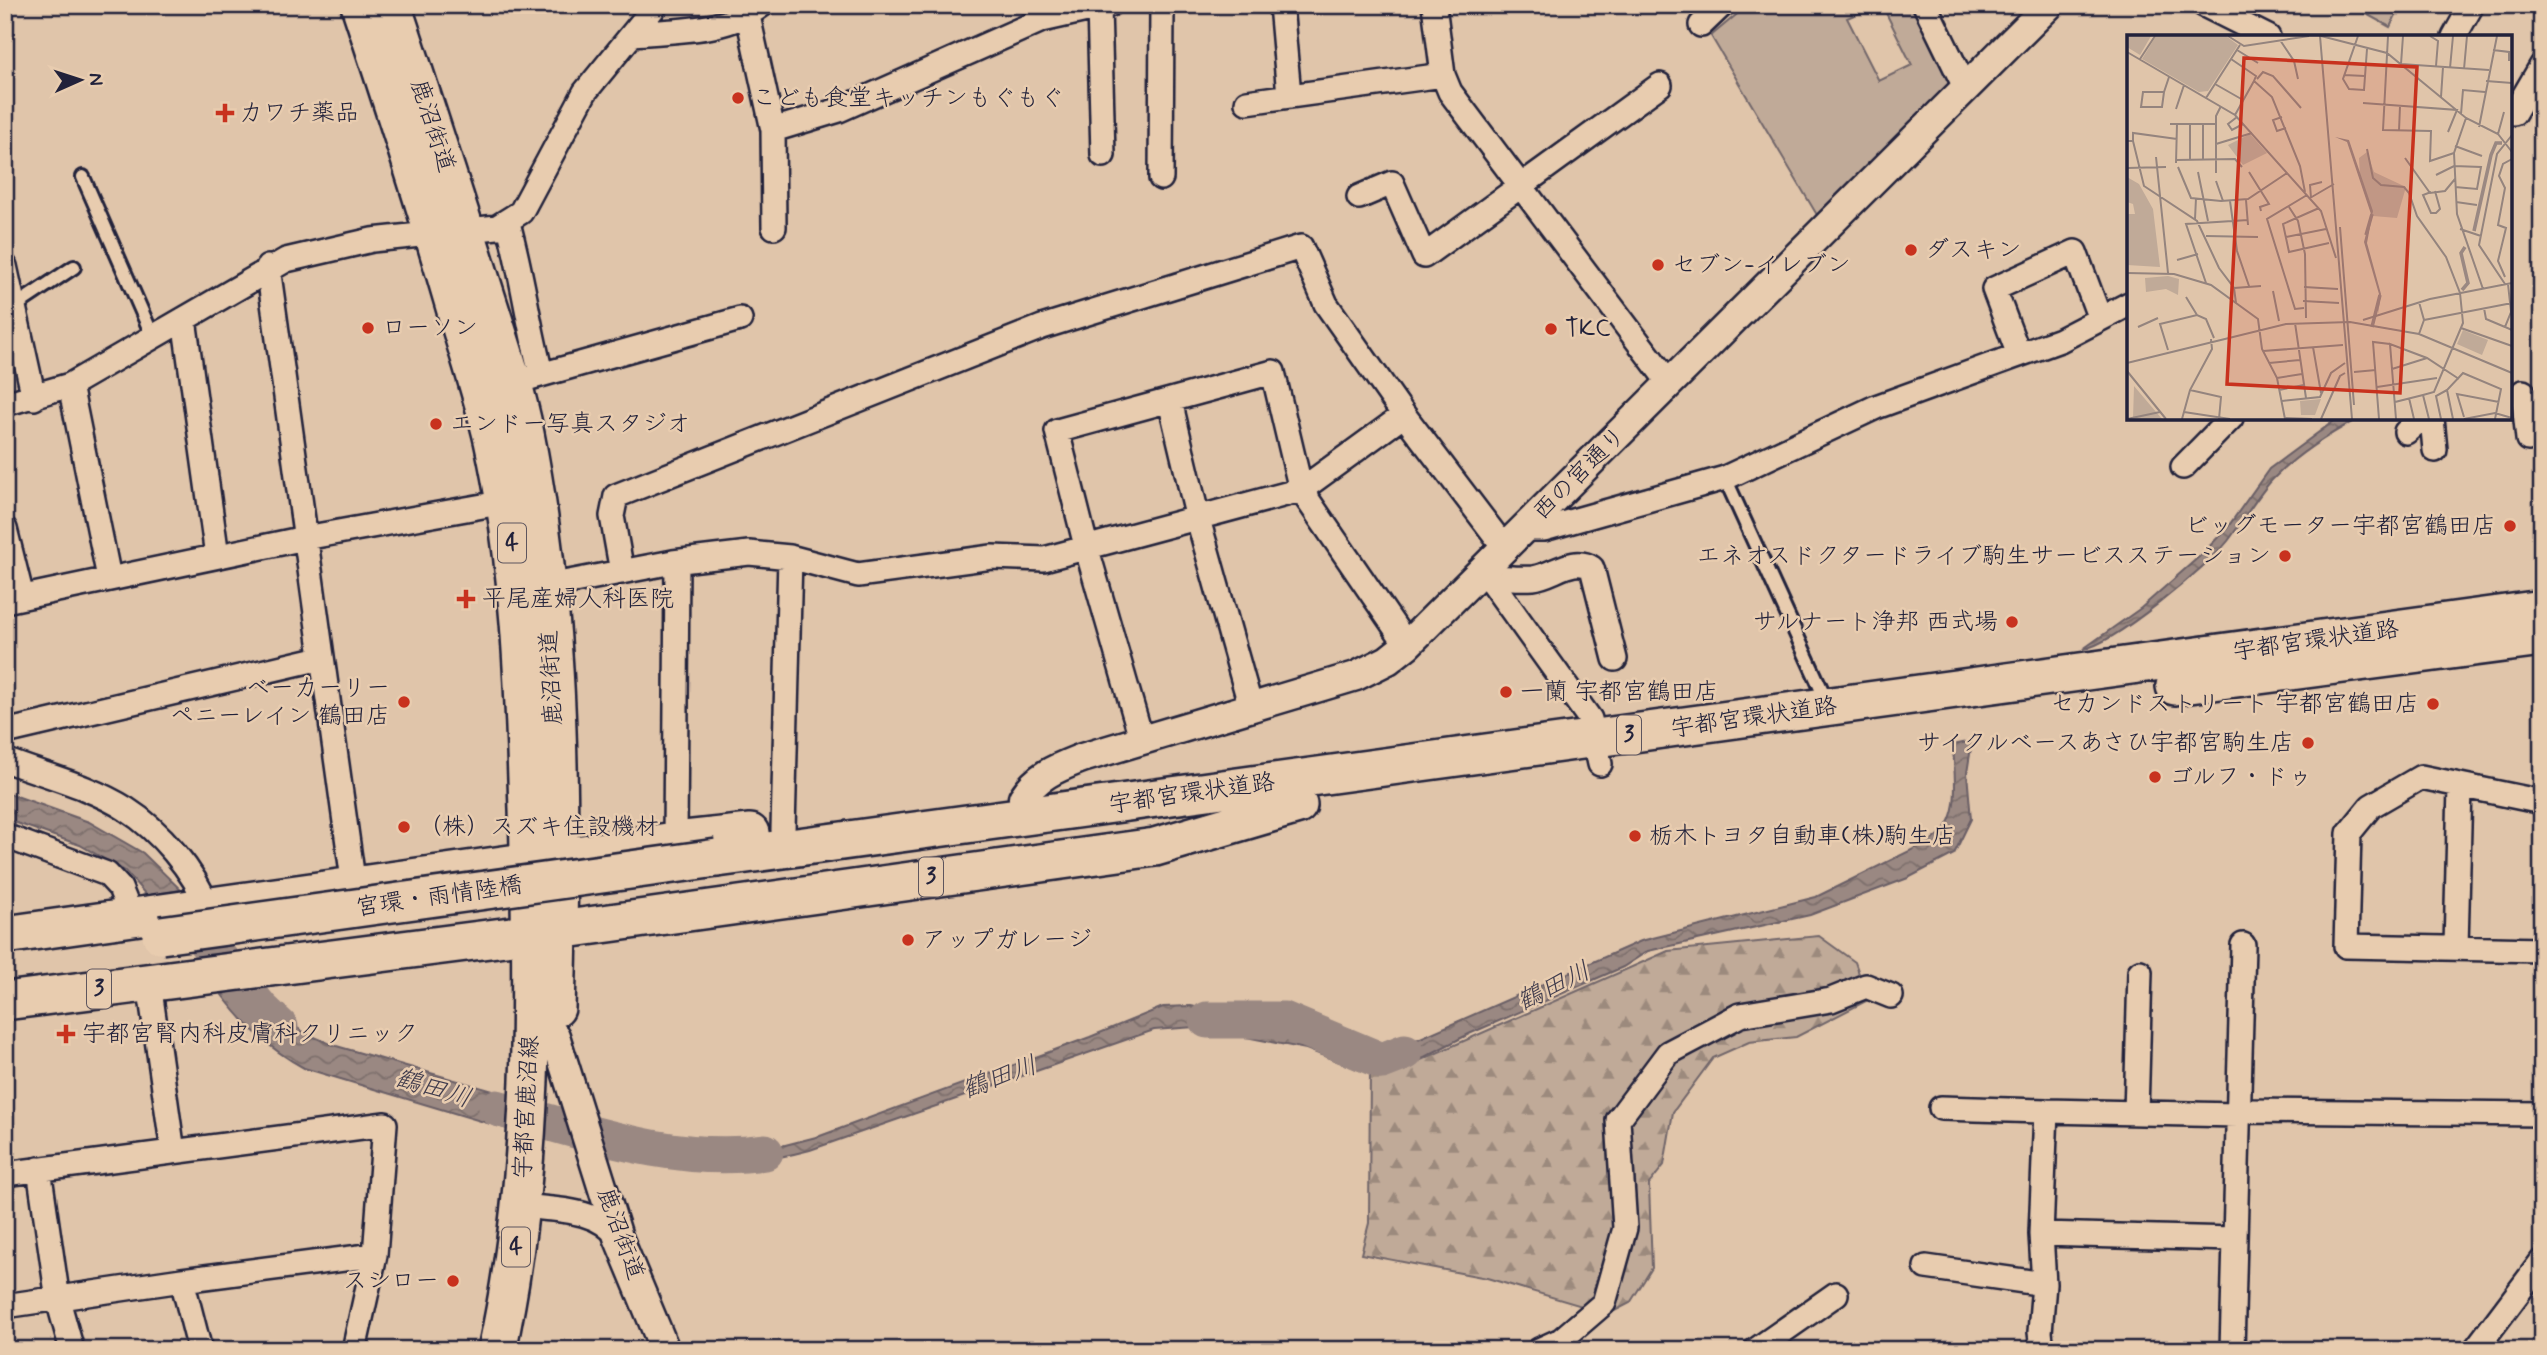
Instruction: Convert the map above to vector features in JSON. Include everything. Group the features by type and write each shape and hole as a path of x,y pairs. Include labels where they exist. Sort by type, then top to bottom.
{"main road":[{"name":"鹿沼街道","path":"360,5 450,233 526,378 527,446 548,586 545,932 555,1036 554,1101"},
{"name":"鹿沼街道","path":"392,5 450,233 505,502 545,860"},
{"name":"宇都宮環状道路","path":"1599,752 1830,708 2542,609"},
{"name":"宇都宮環状道路","path":"719,871 1599,752 2542,638"},
{"name":"3","path":"5,983 162,941 205,908 675,841 783,830 1023,798 1203,781 1299,792"},
{"name":"3","path":"5,935 162,941 254,970 1155,847 1299,792"},
{"name":"宮環・雨情陸橋","path":"162,941 719,871"},
{"name":"宇都宮鹿沼線","path":"520,1350 539,1146 554,1101 545,932"},
{"name":"3","path":"5,956 162,941"},
{"name":"3","path":"5,1001 149,983 162,941"},
{"name":"宇都宮鹿沼線","path":"497,1350 533,1208"}],"street":[{"path":"5,404 34,398 70,384 268,267 332,247 497,228 509,223 521,212 586,92 656,5"},
{"path":"1161,178 1162,5"},
{"path":"1281,5 1289,95"},
{"path":"1434,5 1443,75 1460,106 1670,384"},
{"path":"1700,24 1722,5"},
{"path":"1925,5 1966,89"},
{"path":"2455,35 2472,5"},
{"path":"773,130 839,110 1042,20 1104,6 1103,155"},
{"path":"2215,8 2264,35"},
{"name":"西の宮通り","path":"1023,798 1032,783 1045,774 1082,758 1356,676 1388,660 1407,646 1485,573 1515,538 1966,89 2037,10"},
{"path":"634,34 704,27 755,11 773,130 774,227"},
{"path":"2514,113 2542,65"},
{"path":"1247,102 1443,75"},
{"path":"1359,197 1392,183 1424,256 1660,85"},
{"path":"509,223 524,280 529,328 526,378 740,320"},
{"path":"622,572 612,516 616,496 1042,327 1301,247 1326,304 1404,415 1515,538 1725,478 1875,407 2060,340 2127,305"},
{"path":"2019,355 1994,289 2075,253 2100,319"},
{"path":"5,266 34,398"},
{"path":"268,267 354,887"},
{"path":"184,319 217,556"},
{"path":"1142,741 1086,547 1057,430 1273,372 1301,490 1407,646"},
{"path":"70,384 109,578"},
{"path":"2525,391 2528,439"},
{"path":"1170,401 1198,519 1251,708"},
{"path":"548,586 677,562 749,553 790,557 858,575 992,557 1044,559 1301,490 1404,415"},
{"path":"2183,467 2229,420"},
{"path":"2432,420 2435,450"},
{"path":"5,529 13,599 305,538 505,502"},
{"path":"783,830 790,557"},
{"path":"675,841 677,562"},
{"path":"1485,573 1536,578 1577,563 1592,568 1615,659"},
{"path":"1485,573 1590,719 1599,752"},
{"path":"5,732 321,658"},
{"path":"5,760 126,809 152,830 182,862 205,908"},
{"path":"2542,802 2421,777 2371,806 2349,833 2346,946 2542,950"},
{"path":"2456,947 2460,786"},
{"path":"5,836 107,874 162,941"},
{"path":"2232,1350 2243,945"},
{"path":"2136,1113 2140,972"},
{"path":"149,983 173,1152"},
{"path":"1539,1350 1561,1340 1604,1303 1625,1228 1618,1120 1668,1053 1740,1015 1831,1000 1866,986 1891,996"},
{"name":"鹿沼街道","path":"554,1101 592,1156 618,1237 666,1350"},
{"path":"1941,1108 2238,1115 2252,1111 2542,1114"},
{"path":"2042,1350 2040,1332 2044,1284 2041,1234 2046,1111"},
{"path":"5,1174 385,1124 375,1255 354,1350"},
{"path":"39,1169 58,1300 72,1350"},
{"path":"533,1208 597,1219 609,1224 618,1237"},
{"path":"2041,1234 2234,1239"},
{"path":"5,1306 375,1255"},
{"path":"2475,1350 2542,1261"},
{"path":"1926,1267 2044,1284"},
{"path":"182,1280 200,1350"},
{"path":"1756,1350 1836,1294"}],"lane":[{"path":"83,177 153,337"},
{"path":"14,307 74,267"},
{"path":"1725,478 1830,708"}],"green space":[{"path":"1748,5 1878,5 1847,18 1879,81 1912,65 1882,5 1917,5 1955,81 1817,215 1711,36"},
{"path":"2350,5 2401,5 2390,27"},
{"path":"1819,936 1855,962 1868,1000 1796,1037 1749,1042 1713,1058 1673,1112 1664,1165 1649,1184 1652,1268 1630,1303 1609,1314 1487,1278 1361,1254 1369,1223 1370,1066 1405,1067 1668,951"}],"water":[{"path":"2335,420 2355,420 2313,446 2272,480 2228,541 2181,585 2137,620 2097,644 2083,649 2141,608 2201,555 2227,528 2269,469"},
{"path":"1972,741 1967,773 1971,819 1954,854 1908,878 1810,915 1648,951 1623,967 1469,1034 1405,1067 1347,1065 1306,1049 1195,1027 1154,1030 810,1150 757,1161 685,1162 608,1150 602,1130 667,1153 731,1156 762,1151 820,1136 1090,1037 1163,1007 1191,1006 1278,1025 1349,1050 1384,1054 1641,941 1816,897 1934,839 1943,830 1953,809 1953,745"},
{"path":"5,792 89,822 143,853 181,890 147,896 125,871 80,845 5,819"},
{"path":"255,990 284,1019 305,1033 333,1045 507,1095 507,1129 304,1068 259,1036 222,995"}],"waterway":[{"name":"鶴田川","path":"179,909 261,1009 280,1027"},
{"name":"鶴田川","path":"1207,1020 1284,1020 1382,1061 1405,1052"},
{"name":"鶴田川","path":"497,1108 630,1144 663,1150 731,1155 765,1152"}],"place":[{"name":"こども食堂キッチンもぐもぐ","path":"738,98"},
{"name":"カワチ薬品","path":"225,113"},
{"name":"ダスキン","path":"1911,250"},
{"name":"セブン-イレブン","path":"1658,265"},
{"name":"ローソン","path":"368,328"},
{"name":"TKC","path":"1551,329"},
{"name":"エンドー写真スタジオ","path":"436,424"},
{"name":"ビッグモーター宇都宮鶴田店","path":"2510,526"},
{"name":"エネオスドクタードライブ駒生サービスステーション","path":"2285,556"},
{"name":"平尾産婦人科医院","path":"466,599"},
{"name":"サルナート浄邦 西式場","path":"2012,622"},
{"name":"一蘭 宇都宮鶴田店","path":"1506,692"},
{"name":"ベーカーリー ペニーレイン 鶴田店","path":"404,702"},
{"name":"セカンドストリート 宇都宮鶴田店","path":"2433,704"},
{"name":"サイクルベースあさひ宇都宮駒生店","path":"2308,743"},
{"name":"ゴルフ・ドゥ","path":"2155,777"},
{"name":"（株）スズキ住設機材","path":"404,827"},
{"name":"栃木トヨタ自動車(株)駒生店","path":"1635,836"},
{"name":"アップガレージ","path":"908,940"},
{"name":"宇都宮腎内科皮膚科クリニック","path":"66,1034"},
{"name":"スシロー","path":"453,1281"}]}
